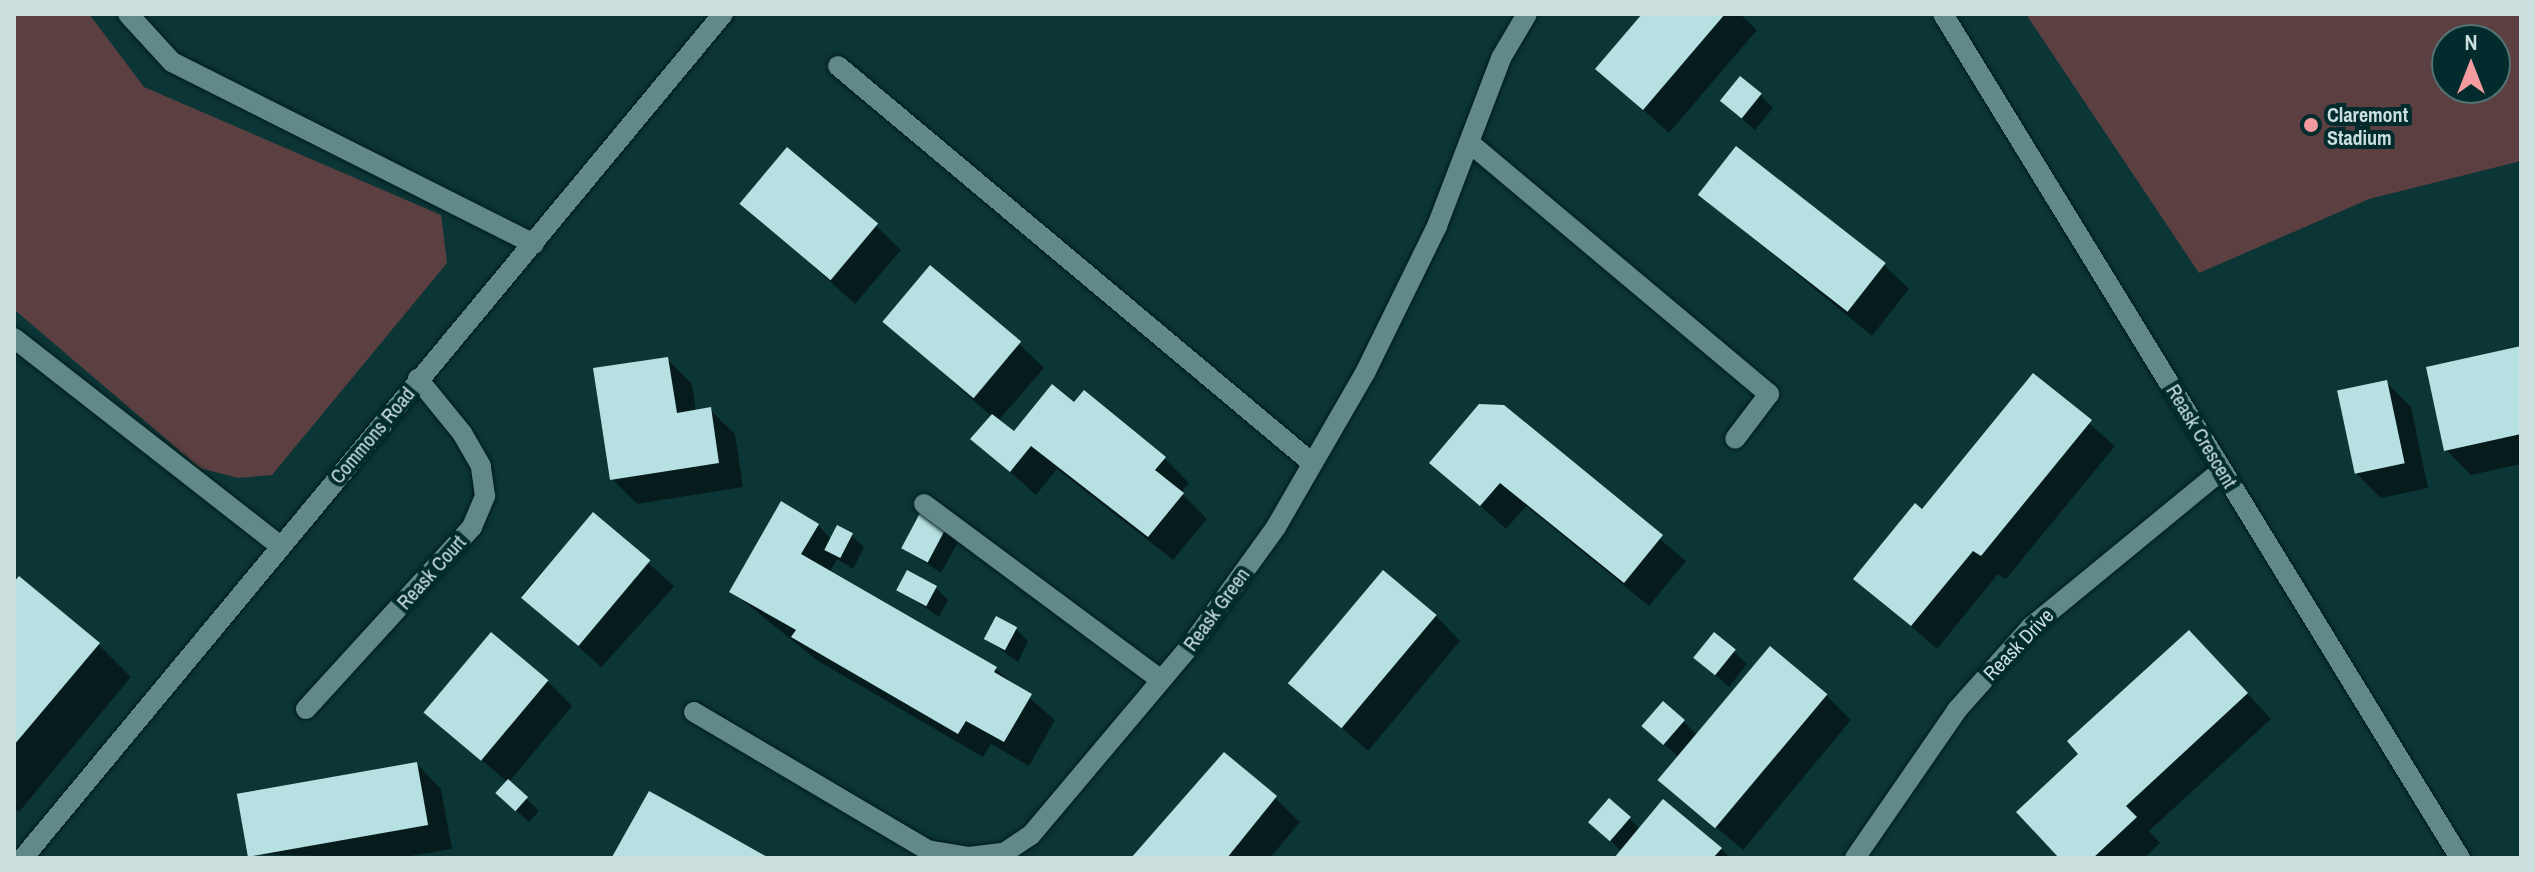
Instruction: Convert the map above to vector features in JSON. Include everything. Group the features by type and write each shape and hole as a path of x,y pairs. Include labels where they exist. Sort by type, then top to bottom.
{"street":[{"path":"128,14 172,62 534,244"},
{"name":"Commons Road","path":"23,858 723,14"},
{"name":"Reask Green","path":"694,712 927,850 969,857 1004,853 1031,835 1161,680 1276,527 1365,373 1471,144 1501,58 1527,14"},
{"name":"Reask Crescent","path":"1943,14 2460,858"},
{"path":"838,66 1312,463"},
{"path":"1471,144 1769,394 1735,439"},
{"path":"14,338 280,546"},
{"name":"Reask Court","path":"306,709 472,527 485,496 481,466 418,379"},
{"name":"Reask Drive","path":"1855,858 1957,710 2031,627 2222,470"},
{"path":"924,504 1161,680"}],"shaded area":[{"path":"14,14 89,14 144,87 441,215 447,263 272,475 238,478 200,468 16,311"},
{"name":"Claremont Stadium","path":"2026,14 2521,14 2521,161 2369,199 2199,273"}],"building":[{"path":"1642,14 1725,14 1643,110 1595,69"},
{"path":"1740,76 1762,94 1742,118 1720,101"},
{"path":"1736,146 1886,263 1848,312 1698,195"},
{"path":"787,147 878,223 831,280 739,204"},
{"path":"930,265 1021,341 974,398 882,322"},
{"path":"2521,346 2521,434 2444,451 2426,367"},
{"path":"668,357 677,413 711,407 719,463 610,480 593,368"},
{"path":"2033,373 2092,420 1981,556 1973,551 1911,626 1853,579 1915,503 1922,509"},
{"path":"2387,380 2405,463 2355,474 2337,391"},
{"path":"1052,384 1074,402 1084,390 1166,457 1155,470 1184,493 1148,537 1031,446 1010,472 970,439 992,414 1014,431"},
{"path":"1479,404 1504,405 1663,535 1624,583 1500,483 1480,506 1429,463"},
{"path":"781,501 819,524 801,554 997,667 994,672 1032,694 1004,742 966,721 958,734 791,637 796,630 729,592"},
{"path":"593,512 650,560 578,646 521,598"},
{"path":"920,513 946,527 928,562 901,548"},
{"path":"837,525 853,533 840,558 824,550"},
{"path":"907,570 937,586 926,606 896,590"},
{"path":"1383,570 1437,615 1341,728 1288,683"},
{"path":"19,576 100,643 14,745 14,582"},
{"path":"996,616 1017,627 1005,650 984,639"},
{"path":"2189,630 2248,693 2126,806 2137,817 2093,858 2059,858 2016,812 2078,754 2067,741"},
{"path":"491,632 548,680 481,761 424,712"},
{"path":"1714,632 1736,650 1715,675 1693,658"},
{"path":"1770,646 1827,694 1715,828 1658,780"},
{"path":"1663,701 1685,720 1663,745 1641,726"},
{"path":"1224,752 1277,796 1227,858 1131,858"},
{"path":"417,762 428,825 248,857 237,794"},
{"path":"508,779 528,797 515,811 495,793"},
{"path":"649,791 691,814 769,858 612,857"},
{"path":"1609,798 1631,817 1610,841 1588,822"},
{"path":"1663,799 1722,848 1713,858 1614,858"}],"place":[{"name":"Claremont Stadium","path":"2311,125"}]}
